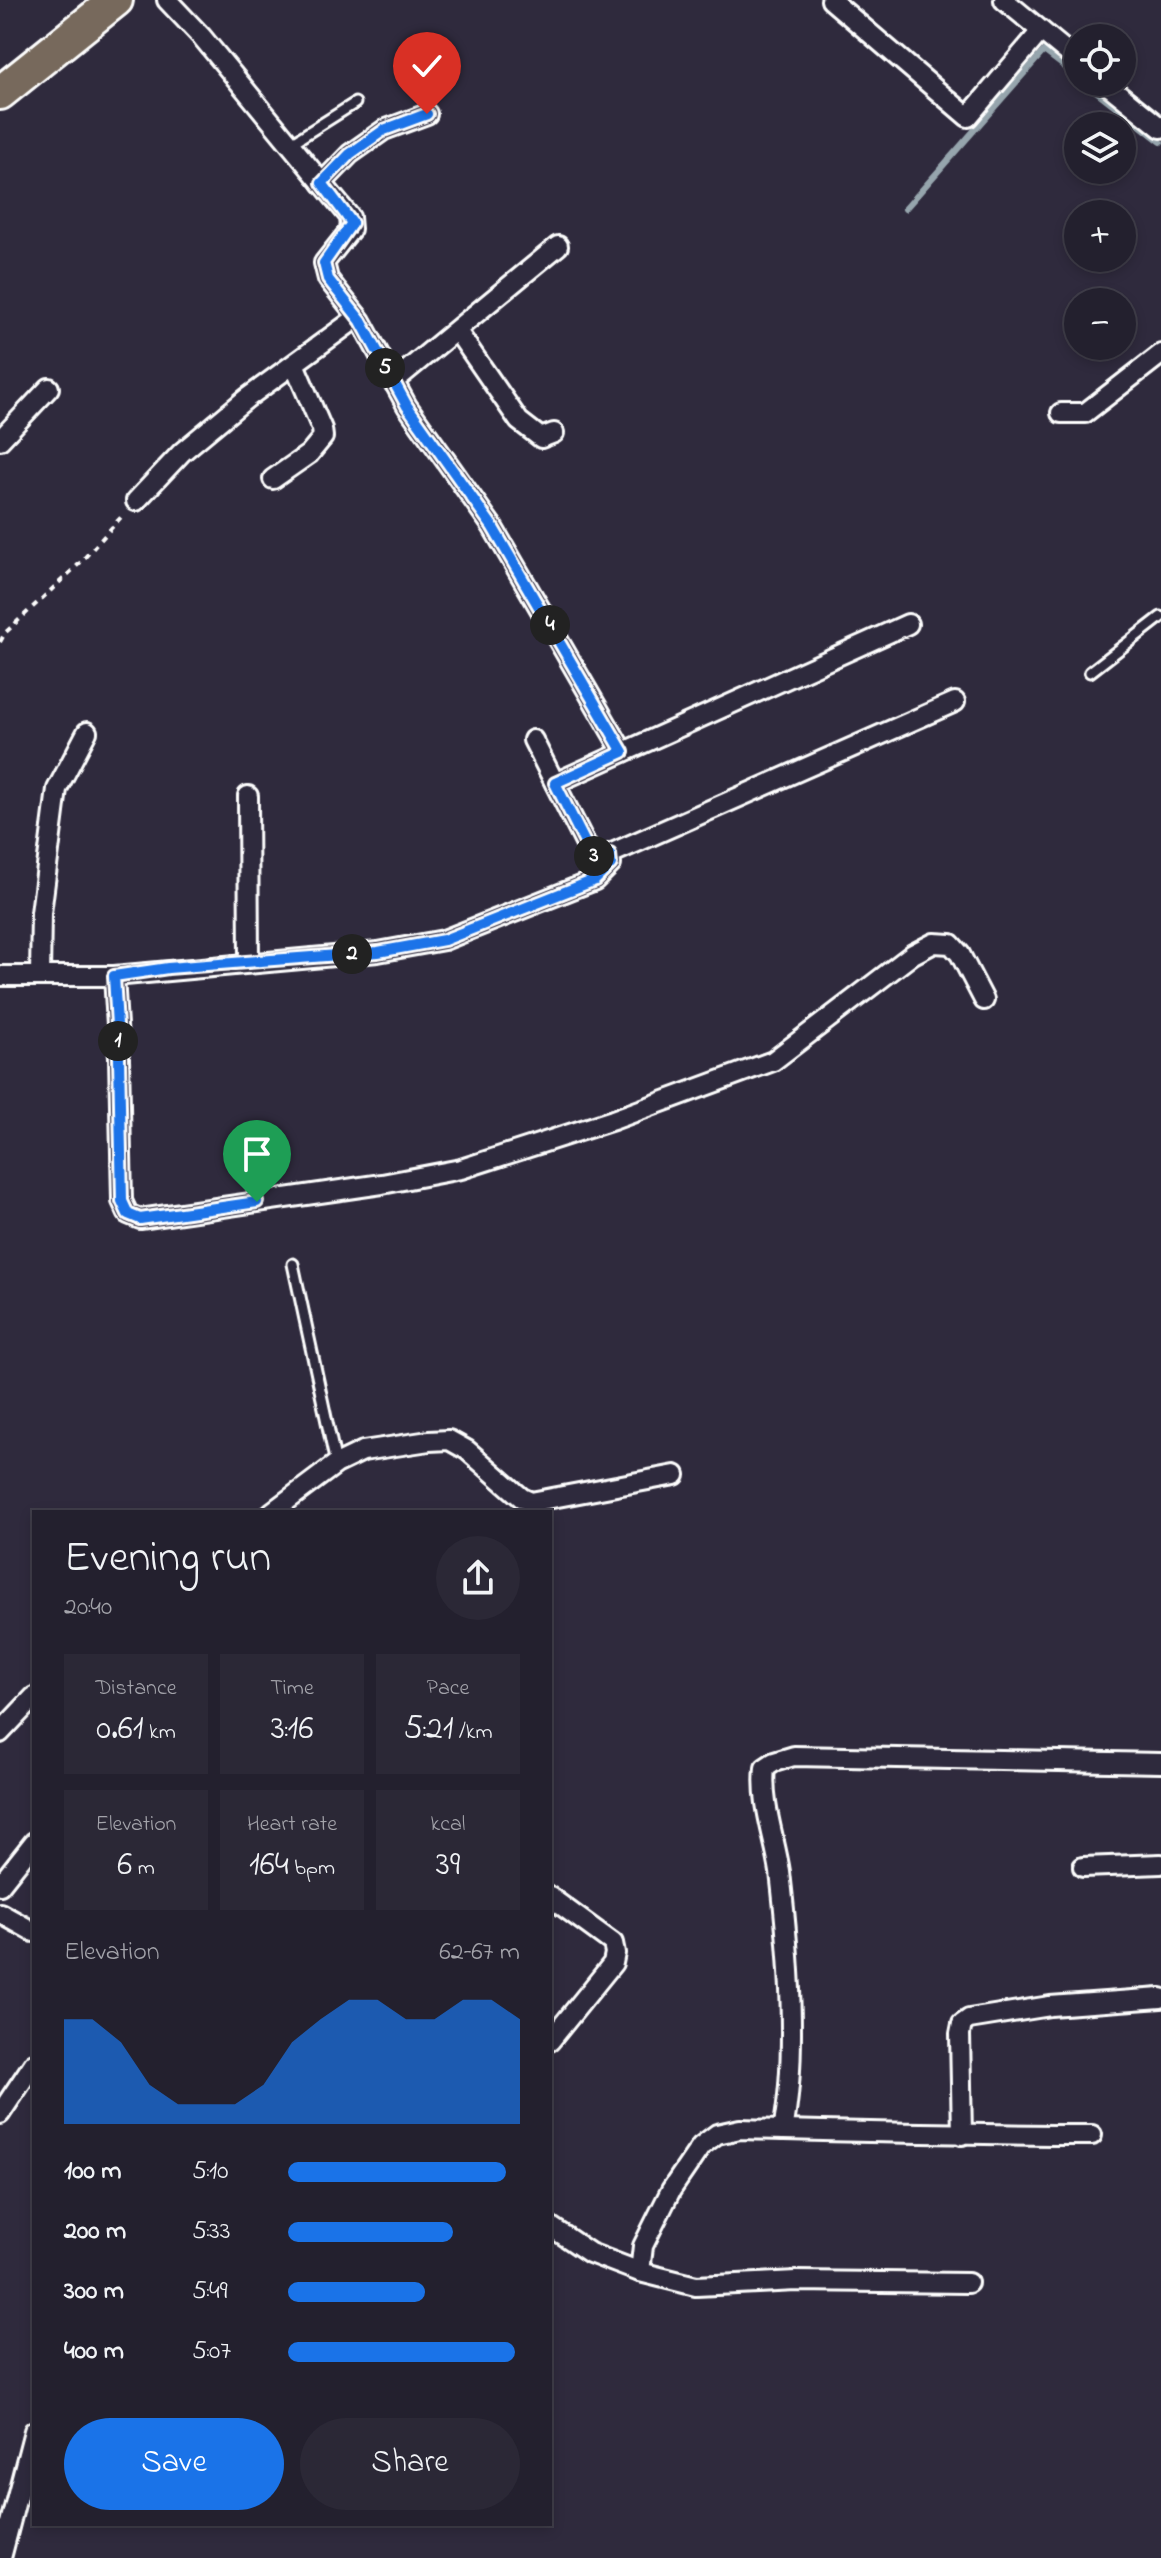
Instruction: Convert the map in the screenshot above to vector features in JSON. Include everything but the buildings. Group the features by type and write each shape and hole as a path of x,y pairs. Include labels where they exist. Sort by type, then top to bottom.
{"highway":[{"path":"0,93 116,0"}],"street":[{"path":"167,0 202,37 352,223 324,263 328,279 358,317 393,382 492,526 623,752"},
{"path":"831,0 968,117 1041,31"},
{"path":"1004,0 1064,50"},
{"path":"1121,96 1161,128"},
{"path":"322,183 350,154 384,130 427,114"},
{"path":"393,382 558,246"},
{"path":"136,501 182,452 247,398 295,366 358,317"},
{"path":"457,331 531,434 541,438 554,433"},
{"path":"1061,413 1085,413 1161,354"},
{"path":"273,479 309,454 323,437 295,366"},
{"path":"0,440 49,388"},
{"path":"555,783 908,624"},
{"path":"533,740 593,855 610,854 955,702"},
{"path":"40,976 41,913 57,789 87,732"},
{"path":"248,796 249,963"},
{"path":"0,976 114,976 168,968 378,952 444,940 595,880 611,864 610,854"},
{"path":"114,976 122,1201 128,1214 140,1219 367,1187 461,1169 613,1120 773,1061 875,981 934,943 951,944 960,954 984,1000"},
{"path":"275,1510 336,1464 363,1451 449,1440 480,1460 522,1498 541,1502 675,1475"},
{"path":"0,1733 32,1699"},
{"path":"783,2130 788,2102 789,1976 779,1870 766,1800 765,1768 794,1756 1161,1763"},
{"path":"0,1885 32,1845"},
{"path":"1083,1867 1161,1864"},
{"path":"552,1898 613,1943 615,1953 613,1963 552,2039"},
{"path":"0,1913 32,1931"},
{"path":"962,2135 960,2034 962,2024 969,2019 1050,2006 1161,1998"},
{"path":"0,2114 32,2066"},
{"path":"640,2272 643,2246 671,2190 701,2146 717,2134 740,2129 1092,2135"},
{"path":"552,2227 590,2253 640,2272 696,2286 796,2281 968,2283"},
{"path":"1,2558 32,2439"}],"lane":[{"path":"290,144 355,103"},
{"path":"1090,672 1161,617"},
{"path":"293,1264 336,1464"}],"path":[{"path":"0,642 5,633 79,564 136,501"}],"waterway":[{"path":"905,209 1044,51 1064,66"},
{"path":"1102,96 1161,142"},
{"path":"1112,1993 1161,1989"}],"route":[{"path":"257,1202 140,1219 128,1214 122,1201 114,976 168,968 378,952 444,940 595,880 611,864 610,854 597,857 588,849 555,783 623,752 492,526 407,406 361,321 328,279 324,263 342,242 352,223 322,183 350,154 384,130 427,114"}]}
